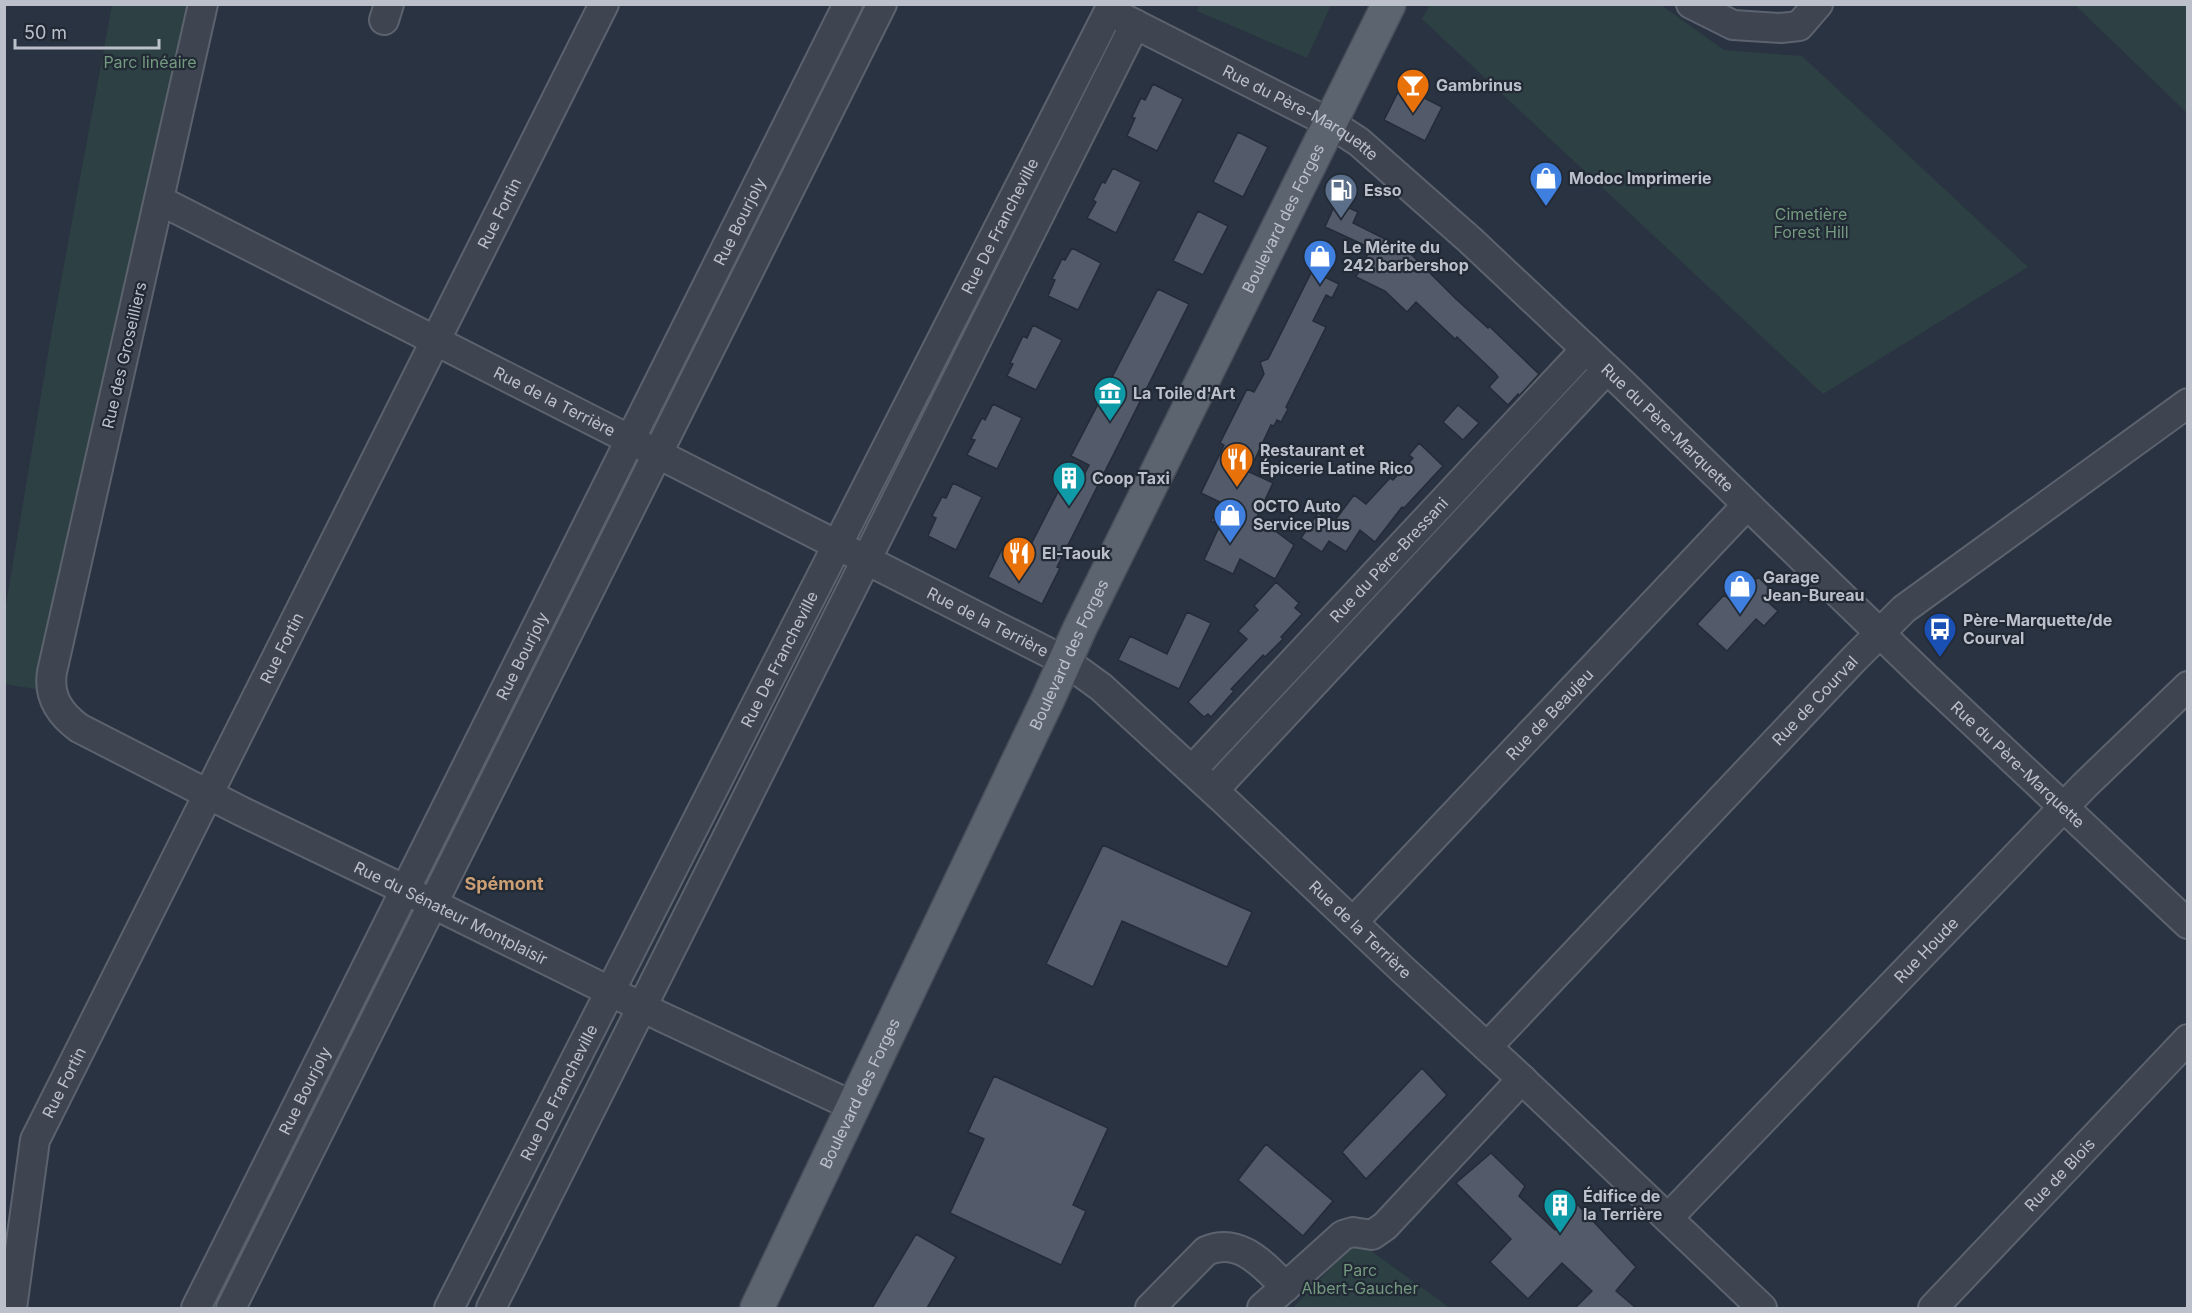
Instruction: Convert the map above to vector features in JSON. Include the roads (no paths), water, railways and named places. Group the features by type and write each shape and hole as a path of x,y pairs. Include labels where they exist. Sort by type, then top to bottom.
{"main road":[{"name":"Boulevard des Forges","path":"757,1308 1065,661 1389,4"}],"street":[{"name":"Rue des Groseilliers","path":"57,705 51,688 52,672 203,4"},
{"name":"Rue Fortin","path":"12,1308 35,1140 604,4"},
{"name":"Rue Bourjoly","path":"196,1308 849,4"},
{"name":"Rue Bourjoly","path":"231,1308 882,4"},
{"path":"1691,4 1717,12 1733,25 1781,28 1799,26 1818,4"},
{"name":"Rue du Père-Marquette","path":"1103,8 1330,123 1359,142 1586,349 1879,633 2187,924"},
{"name":"Rue De Francheville","path":"449,1308 837,545 1103,8"},
{"name":"Rue De Francheville","path":"491,1308 1135,24"},
{"name":"Rue de la Terrière","path":"159,200 1065,661 1101,687 1214,790 1762,1308"},
{"name":"Rue du Père-Bressani","path":"1192,770 1586,349"},
{"name":"Rue du Père-Bressani","path":"1214,790 1607,369"},
{"name":"Rue de Courval","path":"1487,1047 1904,609 2187,403"},
{"name":"Rue de Beaujeu","path":"1353,922 1747,505"},
{"name":"Rue Houde","path":"1668,1218 2063,807 2187,686"},
{"name":"Rue du Sénateur Montplaisir","path":"57,705 64,715 79,728 208,795 642,1007 853,1106"},
{"name":"Rue de Blois","path":"1933,1308 2187,1039"},
{"path":"1262,1308 1343,1235 1353,1232 1372,1235 1385,1226 1522,1079"},
{"path":"1150,1308 1206,1251 1216,1246 1240,1249 1254,1257 1286,1287"}],"place":[{"name":"Gambrinus","path":"1413,114"},
{"name":"Modoc Imprimerie","path":"1546,207"},
{"name":"Esso","path":"1341,219"},
{"name":"Le Mérite du 242 barbershop","path":"1320,285"},
{"name":"La Toile d'Art","path":"1110,422"},
{"name":"Restaurant et Épicerie Latine Rico","path":"1237,488"},
{"name":"Coop Taxi","path":"1069,507"},
{"name":"OCTO Auto Service Plus","path":"1230,544"},
{"name":"El-Taouk","path":"1019,582"},
{"name":"Garage Jean-Bureau","path":"1740,615"},
{"name":"Père-Marquette/de Courval","path":"1940,658"},
{"name":"Édifice de la Terrière","path":"1560,1234"}],"district":[{"name":"Spémont","path":"504,884"}],"park label":[{"name":"Parc linéaire","path":"150,62"},
{"name":"Cimetière Forest Hill","path":"1811,223"},
{"name":"Parc Albert-Gaucher","path":"1360,1279"}]}
